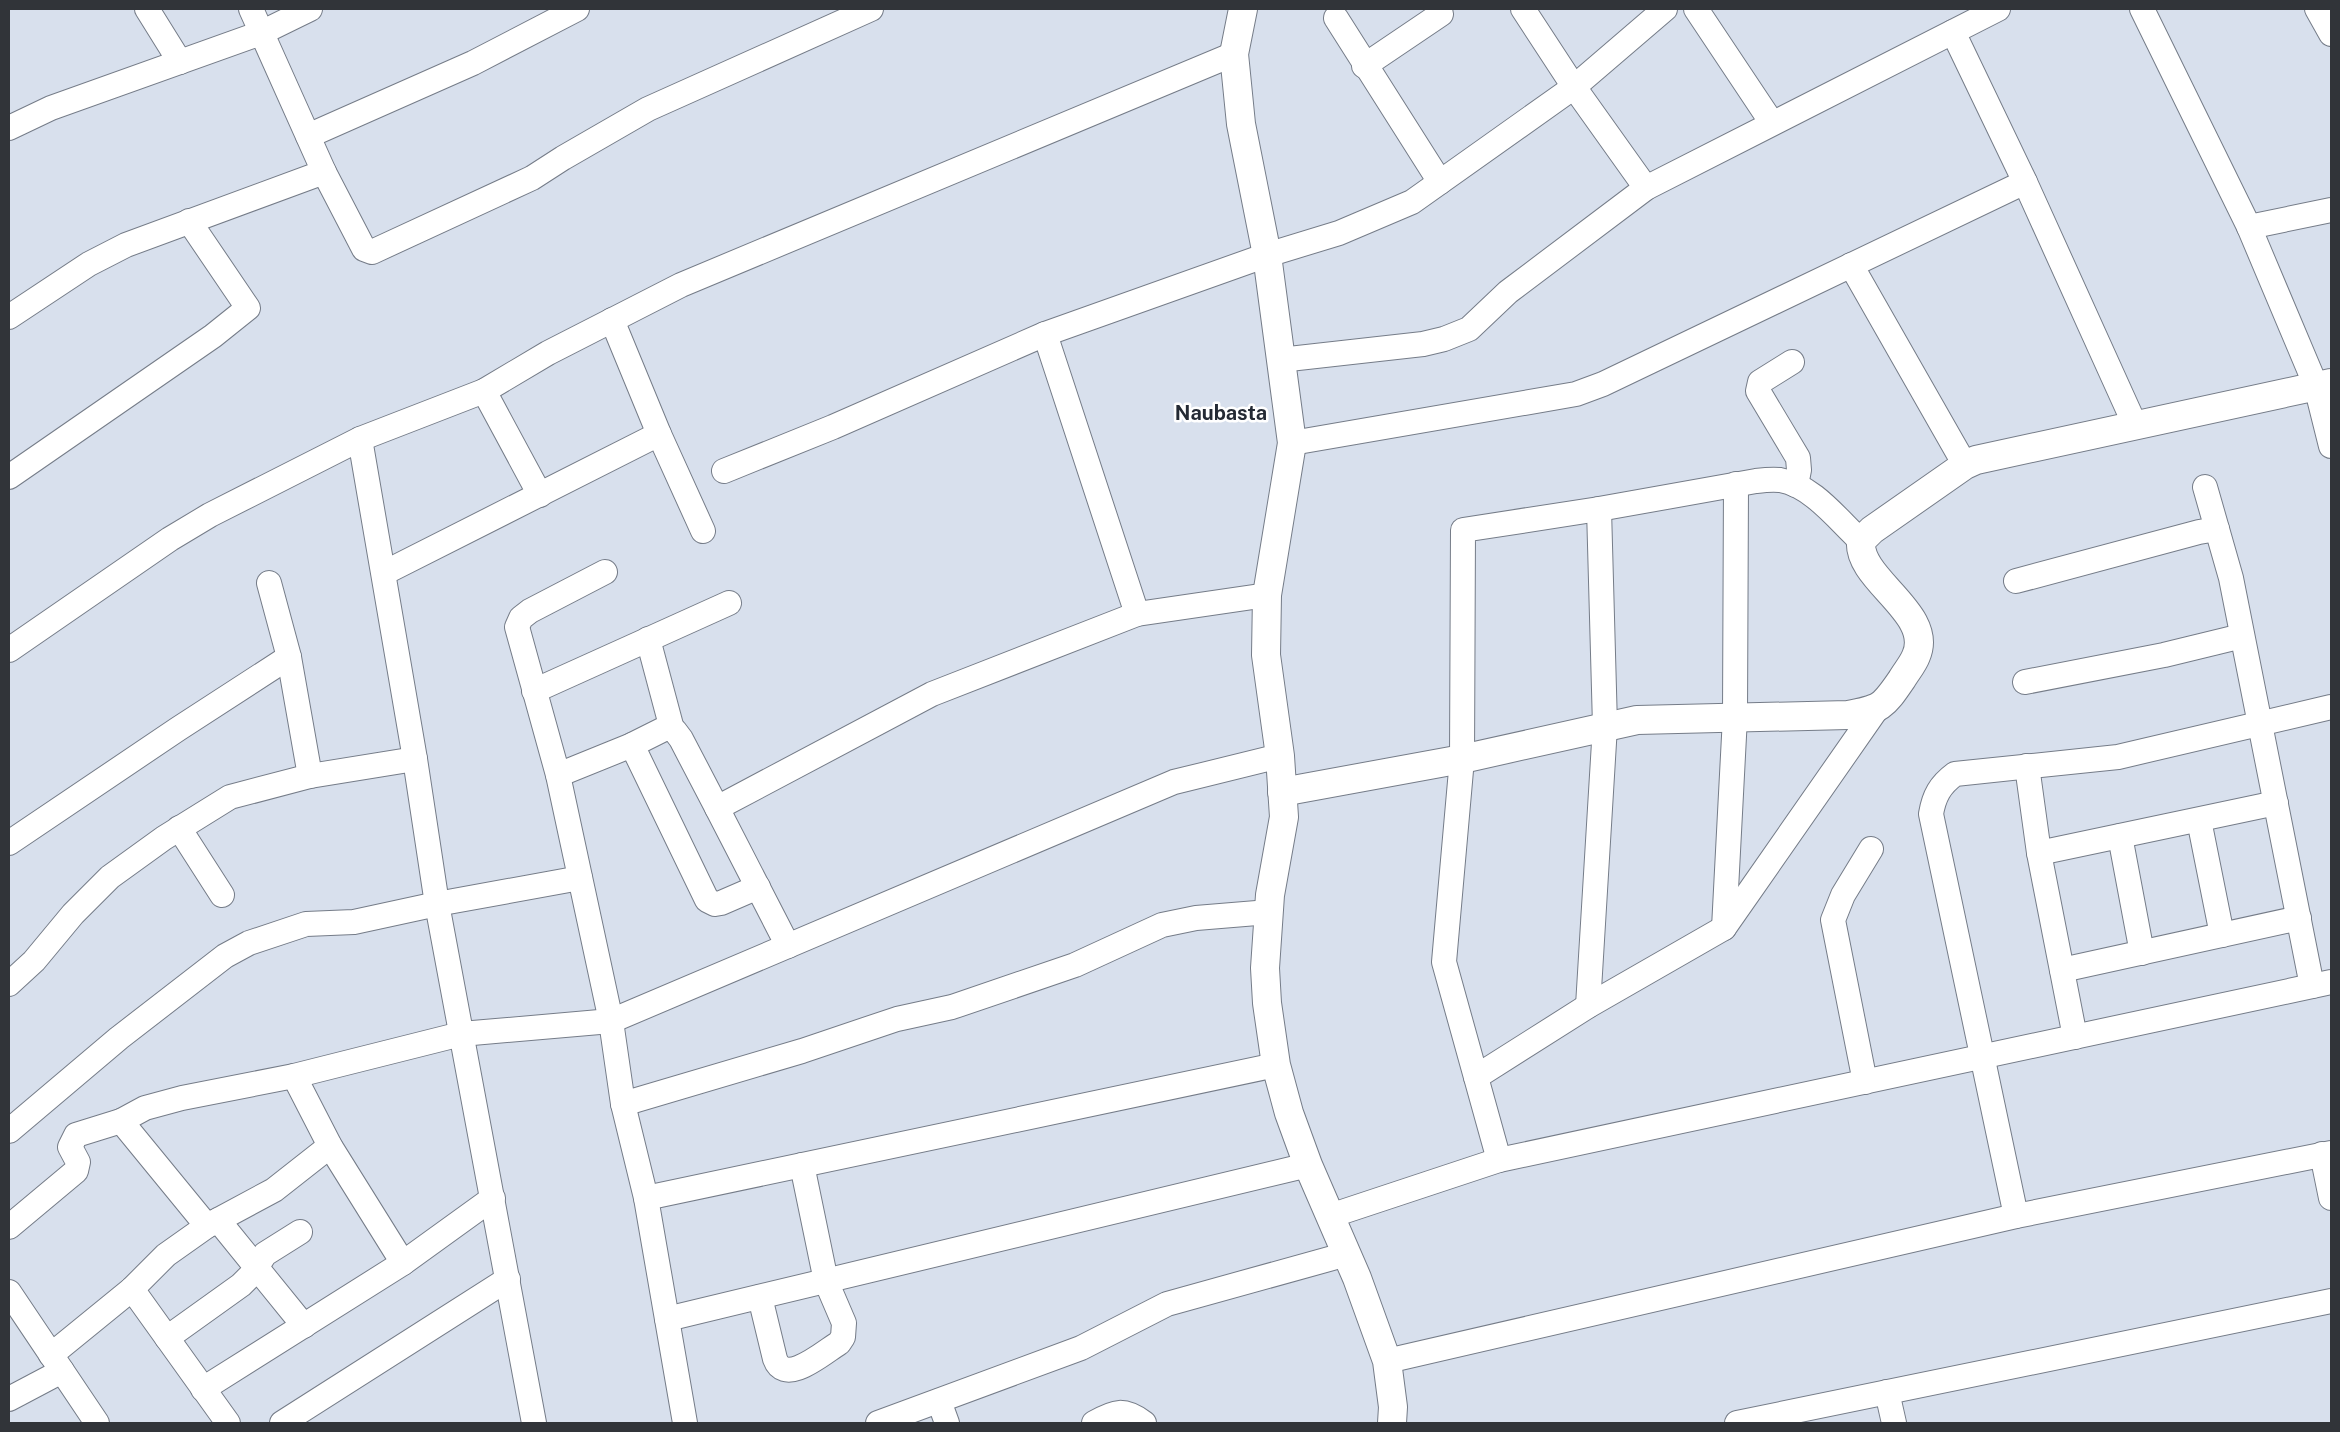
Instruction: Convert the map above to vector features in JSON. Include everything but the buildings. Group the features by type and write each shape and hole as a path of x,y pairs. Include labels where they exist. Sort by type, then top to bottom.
{"street":[{"path":"147,9 180,62"},
{"path":"251,9 324,172 361,244 364,249 372,252 532,178 648,109 870,9"},
{"path":"9,128 51,108 261,33 310,9"},
{"path":"308,136 473,63 577,9"},
{"path":"1243,9 1234,54 1240,124 1267,255 1292,442 1267,595 1266,655 1280,756 1284,817 1269,912 1265,968 1276,1065 1308,1165 1347,1254 1387,1361 1394,1407 1392,1423"},
{"path":"1523,9 1574,87 1646,188"},
{"path":"724,471 833,427 1045,334 1267,255 1339,233 1412,202 1574,87 1665,9"},
{"path":"1696,9 1772,123"},
{"path":"1280,360 1423,344 1444,339 1469,329 1508,292 1646,188 1998,9"},
{"path":"2142,9 2249,226 2324,384 2331,446"},
{"path":"2317,9 2331,34"},
{"path":"1364,66 1441,14"},
{"path":"1336,18 1364,66 1440,182"},
{"path":"1953,32 2025,182 2136,425"},
{"path":"9,650 170,539 210,515 360,439 484,391 548,353 681,285 1234,54"},
{"path":"9,318 89,264 126,245 324,172"},
{"path":"1292,442 1576,394 1603,384 2025,182"},
{"path":"2249,226 2331,210"},
{"path":"9,477 213,336 248,308 189,221"},
{"path":"1851,265 1964,465"},
{"path":"612,320 658,434 703,531"},
{"path":"1045,334 1137,614"},
{"path":"1792,362 1760,382 1758,391 1798,458 1799,470 1796,485"},
{"path":"1861,541 1872,530 1964,465 1976,460 2324,384"},
{"path":"484,391 540,495"},
{"path":"384,573 658,434"},
{"path":"360,439 416,759 438,904 508,1279 530,1421"},
{"path":"1476,1077 1588,1006 1724,928 1876,710 1888,700 1916,656 1918,637 1909,616 1862,557 1861,541 1811,494 1796,485 1779,480 1756,480 1599,509 1463,530 1462,759 1444,962 1499,1160"},
{"path":"1724,928 1735,717 1736,484"},
{"path":"1330,1216 1499,1160 2322,984 2299,918 2232,578 2205,487"},
{"path":"1588,1006 1605,726 1599,509"},
{"path":"2016,581 2199,532 2217,529"},
{"path":"605,572 530,611 518,622 517,627 558,775 611,1021 623,1104 646,1198 684,1423"},
{"path":"269,583 289,657 310,776"},
{"path":"717,808 932,694 1137,614 1267,595"},
{"path":"534,691 730,603"},
{"path":"2025,682 2164,655 2242,636"},
{"path":"648,639 672,729 681,738 788,946"},
{"path":"9,843 289,657"},
{"path":"2016,1216 1931,814 1938,791 1944,782 1955,774 2118,757 2260,722 2331,707"},
{"path":"1282,792 1462,759 1638,720 1848,715 1876,710"},
{"path":"558,775 632,745 660,730 672,729"},
{"path":"632,745 706,900 721,904 758,887"},
{"path":"9,1227 76,1171 78,1162 70,1147 76,1135 121,1121 145,1108 182,1098 294,1076 461,1034 611,1021 1174,782 1280,756"},
{"path":"9,984 34,961 73,914 110,877 179,828 230,797 310,776 416,759"},
{"path":"2027,766 2039,853 2075,1037"},
{"path":"2039,853 2276,804"},
{"path":"2199,820 2222,935"},
{"path":"179,828 222,896"},
{"path":"2120,836 2142,952"},
{"path":"1865,1082 1833,920 1843,895 1871,849"},
{"path":"9,1131 119,1038 225,956 249,943 306,924 354,922 438,904 580,878"},
{"path":"623,1104 802,1051 897,1019 952,1007 1075,965 1162,925 1196,918 1269,912"},
{"path":"2062,970 2299,918"},
{"path":"646,1198 1276,1065"},
{"path":"294,1076 330,1146 403,1263"},
{"path":"121,1121 212,1223 256,1269 304,1326"},
{"path":"9,1399 56,1363 166,1256 212,1223 274,1190 330,1146"},
{"path":"1387,1361 2016,1216 2327,1154 2331,1198"},
{"path":"760,1297 778,1366 783,1370 797,1369 839,1343 843,1337 844,1323 826,1281 802,1165"},
{"path":"667,1320 1308,1165"},
{"path":"204,1390 403,1263 493,1198"},
{"path":"167,1338 241,1285 256,1269 265,1254 300,1232"},
{"path":"878,1423 1081,1348 1167,1304 1347,1254"},
{"path":"282,1423 508,1279"},
{"path":"132,1289 228,1423"},
{"path":"11,1299 97,1423"},
{"path":"1737,1423 1762,1421 1887,1392 2331,1301"},
{"path":"1887,1392 1894,1423"},
{"path":"939,1400 947,1423"},
{"path":"1094,1423 1106,1416 1124,1412 1132,1414 1144,1423"}],"district":[{"name":"Naubasta","path":"1221,413"}]}
